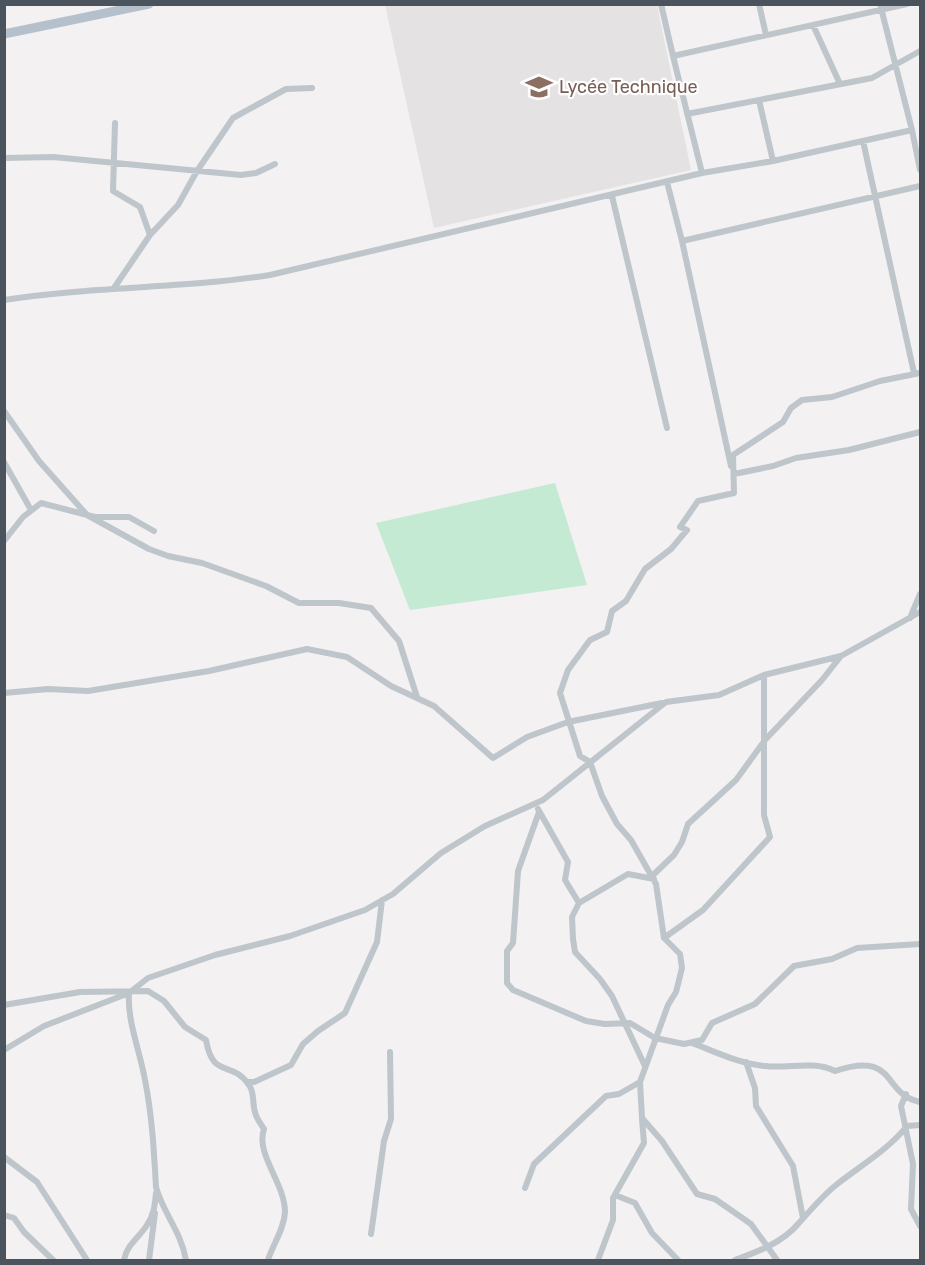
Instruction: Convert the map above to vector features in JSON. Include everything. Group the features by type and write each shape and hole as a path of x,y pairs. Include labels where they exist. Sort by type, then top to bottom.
{"main road":[{"path":"4,34 149,4"}],"street":[{"path":"660,4 702,173"},
{"path":"759,4 766,35"},
{"path":"673,56 813,25 880,7 907,4"},
{"path":"880,7 921,170"},
{"path":"813,25 840,84"},
{"path":"687,114 872,78 921,51"},
{"path":"114,288 150,235 178,205 197,171 233,118 286,90 312,88"},
{"path":"759,100 773,162"},
{"path":"115,123 113,191 140,207 150,235"},
{"path":"4,300 58,292 215,284 270,275 702,173 773,162 912,130"},
{"path":"598,1260 611,1229 615,1195 644,1143 640,1082 668,1005 676,992 682,968 680,954 664,938 653,878 631,840 617,824 602,796 590,762 580,756 560,693 568,670 590,640 607,632 612,611 626,601 645,569 671,549 687,530 680,527 698,501 734,494 734,455 783,422 791,408 802,400 832,397 917,373 863,141"},
{"path":"4,158 53,156 242,175 256,173 275,164"},
{"path":"667,182 739,497"},
{"path":"682,241 921,186"},
{"path":"612,196 667,428"},
{"path":"4,411 39,461 87,515 129,517 153,531"},
{"path":"733,473 773,466 796,458 849,450 921,432"},
{"path":"4,462 31,510"},
{"path":"4,541 41,502 87,515 149,549 168,556 202,563 266,586 299,603 339,603 371,608 399,641 417,697"},
{"path":"910,618 921,594"},
{"path":"4,693 48,689 88,691 209,671 307,649 347,657 391,686 434,706 493,758 527,737 568,722 666,702 719,695 764,675 841,656 921,612"},
{"path":"653,878 674,855 682,842 688,824 736,780 765,740 822,680 841,656"},
{"path":"664,938 703,910 770,837 764,815 764,675"},
{"path":"4,1050 44,1026 129,993 148,978 215,955 290,936 365,910 393,894 441,853 485,826 543,800 666,702"},
{"path":"534,804 568,862 565,880 579,903"},
{"path":"539,812 518,871 513,943 507,951 507,983 513,990 586,1021 630,1023 655,1038 684,1044 691,1043 702,1040 712,1023 736,1015 754,1004 794,966 832,960 857,948 921,944"},
{"path":"645,1066 600,978 575,951 572,917 579,903 628,874 653,878"},
{"path":"247,1082 254,1082 291,1065 303,1044 318,1030 345,1013 377,942 382,900"},
{"path":"4,1005 80,992 148,991 164,1001 185,1027 206,1040 209,1059 221,1068 234,1071 251,1088 255,1113 264,1130 260,1140 261,1150 278,1181 285,1213 281,1232 268,1260"},
{"path":"129,993 130,1021 138,1040 152,1123 157,1190 149,1260"},
{"path":"691,1043 746,1062 789,1067 820,1064 835,1071 854,1065 869,1065 886,1072 894,1086 921,1102"},
{"path":"371,1234 384,1141 391,1119 390,1052"},
{"path":"746,1062 755,1088 756,1106 793,1166 803,1218"},
{"path":"525,1188 534,1164 606,1096 619,1094 640,1082"},
{"path":"906,1094 901,1106 907,1126 913,1164 911,1209 921,1226"},
{"path":"642,1118 662,1141 697,1194 715,1199 751,1224 777,1260"},
{"path":"735,1260 768,1247 797,1226 811,1206 890,1145 907,1126 921,1125"},
{"path":"4,1156 37,1182 87,1260"},
{"path":"157,1190 174,1223 186,1260"},
{"path":"615,1195 635,1203 652,1233 678,1260"},
{"path":"124,1260 134,1239 148,1225 155,1204"},
{"path":"4,1215 14,1218 24,1232 53,1260"}],"shaded area":[{"name":"Lycée Technique","path":"385,5 657,5 691,170 434,228"}],"green space":[{"path":"555,483 587,585 410,610 376,523"}],"place":[{"name":"Lycée Technique","path":"539,87"}]}
